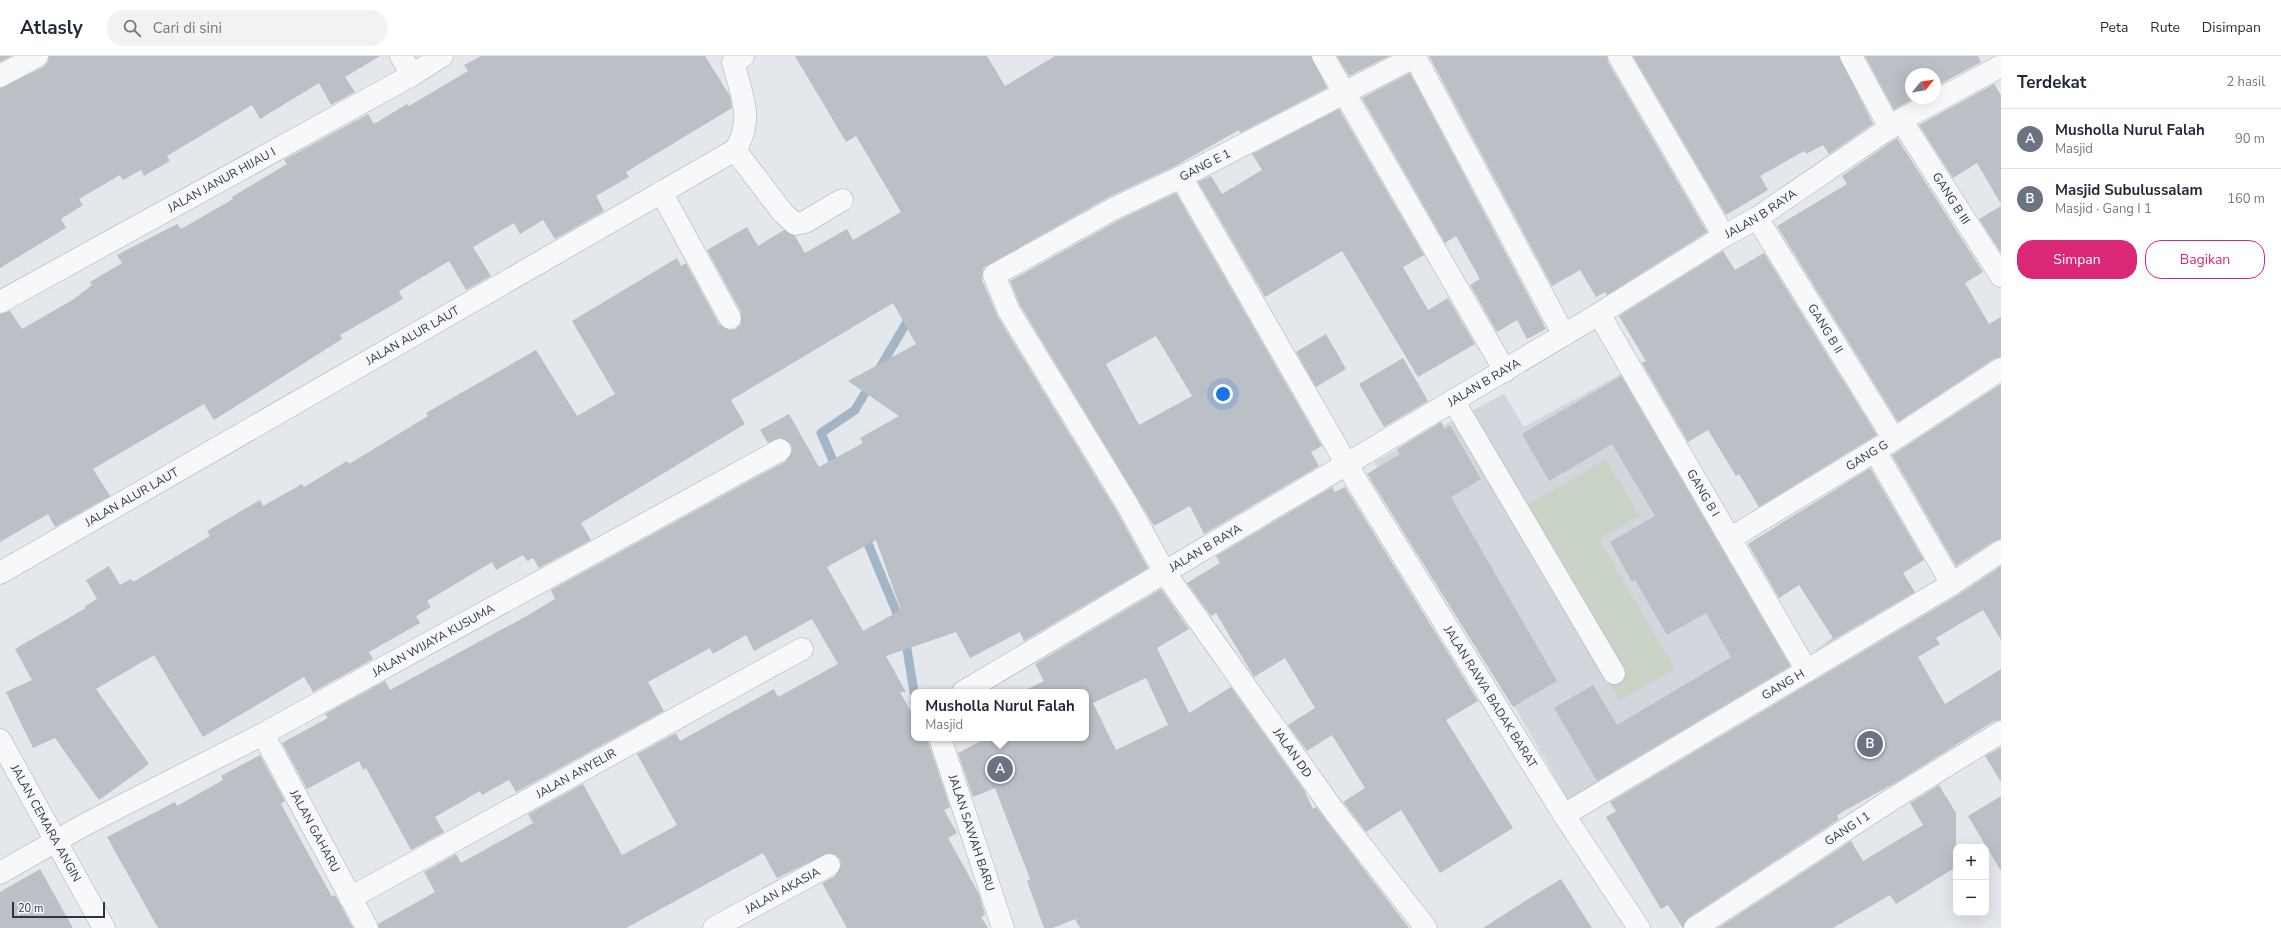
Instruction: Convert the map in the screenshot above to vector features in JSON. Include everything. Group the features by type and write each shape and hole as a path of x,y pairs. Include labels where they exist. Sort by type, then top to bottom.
{"street":[{"path":"0,76 37,56"},
{"path":"401,56 412,75"},
{"name":"JALAN JANUR HIJAU I","path":"0,302 412,75 442,56"},
{"path":"1323,56 1346,93 1505,371"},
{"path":"1416,56 1564,335"},
{"name":"GANG E 1","path":"994,275 1115,208 1181,177 1416,56"},
{"path":"1619,56 1724,236"},
{"name":"GANG B III","path":"1851,56 2001,276"},
{"path":"735,58 745,111 746,126 743,138 735,150 783,213 795,224 805,222 842,200"},
{"name":"JALAN B RAYA","path":"967,689 1165,573 1346,463 1505,371 1724,236 1757,218 1896,124 2001,66"},
{"name":"JALAN ALUR LAUT","path":"0,573 735,150"},
{"name":"JALAN RAWA BADAK BARAT","path":"1181,177 1346,463 1564,815 1640,928"},
{"path":"661,192 730,318"},
{"name":"GANG B II","path":"1757,218 1894,439"},
{"name":"JALAN DD","path":"994,275 1009,312 1123,497 1165,573 1334,811 1426,928"},
{"name":"GANG B I","path":"1599,314 1731,538 1807,671"},
{"name":"GANG G","path":"1731,538 1875,451 2001,369"},
{"path":"1453,400 1614,673"},
{"name":"JALAN WIJAYA KUSUMA","path":"0,873 84,825 263,734 780,450"},
{"path":"1875,451 1952,584"},
{"name":"GANG H","path":"1564,815 1952,584 2001,551"},
{"name":"JALAN ANYELIR","path":"350,898 802,649"},
{"name":"GANG I 1","path":"1695,928 1891,800 2001,732"},
{"name":"JALAN GAHARU","path":"263,734 367,928"},
{"name":"JALAN CEMARA ANGIN","path":"0,740 104,928"},
{"name":"JALAN SAWAH BARU","path":"941,741 1003,928"},
{"name":"JALAN AKASIA","path":"714,928 829,865"}],"shaded area":[{"path":"1626,371 1799,667 1571,805 1374,462 1504,394 1524,427"}],"green space":[{"path":"1606,459 1640,516 1599,539 1675,669 1619,701 1510,515"}],"building":[{"path":"0,56 11,56 0,62"},
{"path":"49,56 380,56 345,77 355,92 331,105 319,83 260,119 252,105 167,156 170,161 144,176 141,170 123,180 120,175 79,199 83,205 61,219 66,228 0,268 0,88 43,67 48,62"},
{"path":"481,56 705,56 730,96 732,108 626,172 629,177 596,196 604,211 555,239 543,220 520,234 514,223 473,247 491,276 466,290 449,261 399,291 403,299 340,335 342,339 214,420 204,404 93,469 110,496 55,527 48,514 0,542 0,314 10,311 22,329 74,299 92,285 90,282 122,263 117,255 177,224 181,229 233,199 232,197 287,164 284,160 368,114 374,124 407,104 409,106 468,71 464,65"},
{"path":"795,56 987,56 1005,86 1055,56 1311,56 1327,88 1240,133 1239,130 1175,166 1109,197 983,268 982,280 998,317 1116,510 1148,568 1024,641 1020,632 970,658 956,632 886,656 906,692 900,692 911,712 911,741 927,741 929,744 950,807 944,810 957,833 948,838 979,894 985,915 981,917 988,928 847,928 822,883 835,876 841,866 840,859 836,855 829,853 777,878 763,853 626,928 379,928 378,924 435,892 424,872 456,854 461,863 533,823 528,814 583,784 622,855 677,825 637,754 676,733 680,741 774,689 778,697 838,664 812,619 754,651 746,635 713,654 710,648 648,682 664,711 516,792 509,780 482,795 480,791 435,817 444,832 411,850 366,768 363,770 359,761 307,789 282,743 328,718 325,714 385,681 390,690 525,617 555,599 551,590 786,461 792,451 791,444 781,438 768,443 760,430 789,414 819,467 863,443 860,438 899,416 848,381 916,344 893,303 731,400 745,424 581,523 591,540 539,568 533,558 527,561 523,555 496,570 492,562 427,601 431,607 416,616 420,623 369,652 373,659 313,692 304,677 203,737 154,655 96,689 149,764 99,800 55,738 33,748 6,692 32,680 15,649 86,608 85,606 97,599 86,580 109,566 120,585 131,579 133,582 210,536 207,531 260,500 263,506 302,484 304,487 347,461 349,464 428,416 426,413 536,350 577,416 615,394 572,321 677,258 681,266 686,263 719,324 729,330 736,329 741,324 741,312 707,250 747,227 758,246 784,230 795,236 805,253 847,229 853,240 901,212 856,136 846,142","holes":["876,540 901,610 863,631 827,567"]},
{"path":"1337,56 1389,56 1349,76"},
{"path":"1429,56 1607,56 1608,62 1707,232 1607,295 1605,292 1596,297 1580,270 1552,286"},
{"path":"1633,56 1839,56 1873,124 1829,154 1823,145 1806,154 1804,151 1760,176 1768,190 1726,215"},
{"path":"1865,56 1978,56 1981,62 1941,84 1941,68 1905,68 1905,104 1894,110"},
{"path":"1410,73 1546,329 1527,339 1517,320 1497,332 1470,285 1480,279 1456,236 1445,243 1362,98"},
{"path":"1994,84 2001,95 2001,204 1977,163 1953,178 1919,125"},
{"path":"1339,109 1424,255 1403,267 1428,310 1448,298 1475,344 1418,377 1342,251 1265,297 1198,182 1211,176 1222,194 1262,170 1252,154"},
{"path":"1897,138 1983,272 1965,283 1989,324 2001,317 2001,357 1994,359 1898,422 1777,226 1847,184 1842,176"},
{"path":"1176,193 1322,446 1311,452 1319,466 1204,534 1190,506 1154,526 1020,305 1010,281 1121,219","holes":["1156,336 1192,396 1139,425 1106,364"]},
{"path":"2001,206 2001,253 1979,219"},
{"path":"1723,251 1735,270 1764,253 1877,435 1759,507 1739,474 1736,476 1708,430 1688,442 1642,363 1646,361 1619,316"},
{"path":"1326,334 1346,369 1316,387 1296,352"},
{"path":"1403,358 1428,401 1384,427 1359,384"},
{"path":"1621,376 1790,666 1597,781 1554,708 1593,685 1617,725 1731,657 1706,613 1667,635 1635,580 1632,582 1610,542 1655,516 1612,444 1549,481 1522,434"},
{"path":"2001,384 2001,539 1994,541 1956,566 1892,455"},
{"path":"1441,422 1445,429 1450,425 1481,479 1451,497 1557,681 1513,707 1367,474 1400,454 1397,449"},
{"path":"1870,468 1924,560 1903,573 1915,592 1811,653 1833,638 1799,585 1779,598 1748,544"},
{"path":"1332,487 1335,492 1345,487 1478,701 1446,720 1513,828 1440,873 1401,810 1366,832 1343,802 1365,788 1332,735 1307,751 1288,725 1315,708 1285,658 1254,677 1216,613 1211,616 1187,583 1220,563 1216,556"},
{"path":"2001,566 2001,640 1983,610 1936,638 1940,644 1918,657 1945,704 2001,669 2001,720 1994,721 1897,782 1842,812 1837,816 1839,819 1688,918 1683,928 1668,905 1661,909 1606,817 1616,811 1610,802 1958,595"},
{"path":"1161,589 1189,629 1157,648 1189,713 1231,687 1304,790 1313,809 1316,807 1409,928 1080,928 1075,919 1053,928 1044,928 1027,881 1030,879 995,788 973,797 958,753 981,741 1089,741 1089,689 1027,689 1044,681 1035,664","holes":["1146,678 1168,725 1116,750 1093,703"]},
{"path":"2001,747 2001,782 1985,756"},
{"path":"260,755 285,801 281,804 332,897 335,895 353,928 158,928 107,837 175,802 177,806 223,780 221,776"},
{"path":"1939,785 1956,813 1956,844 1953,844 1953,869 1896,904 1890,895 1833,928 1718,928 1851,841 1863,861 1923,825 1910,803"},
{"path":"2001,796 2001,871 1989,851 1989,844 1985,844 1968,816"},
{"path":"40,869 73,928 0,928 0,892"},
{"path":"1561,879 1592,928 1483,928 1533,896"}],"waterway":[{"path":"878,371 911,315"},
{"path":"837,470 821,433 855,410 871,383"},
{"path":"864,534 901,623"},
{"path":"905,637 914,689"}],"place":[{"name":"Masjid Subulussalam","path":"1870,744"},
{"name":"Musholla Nurul Falah","path":"1000,769"}]}
